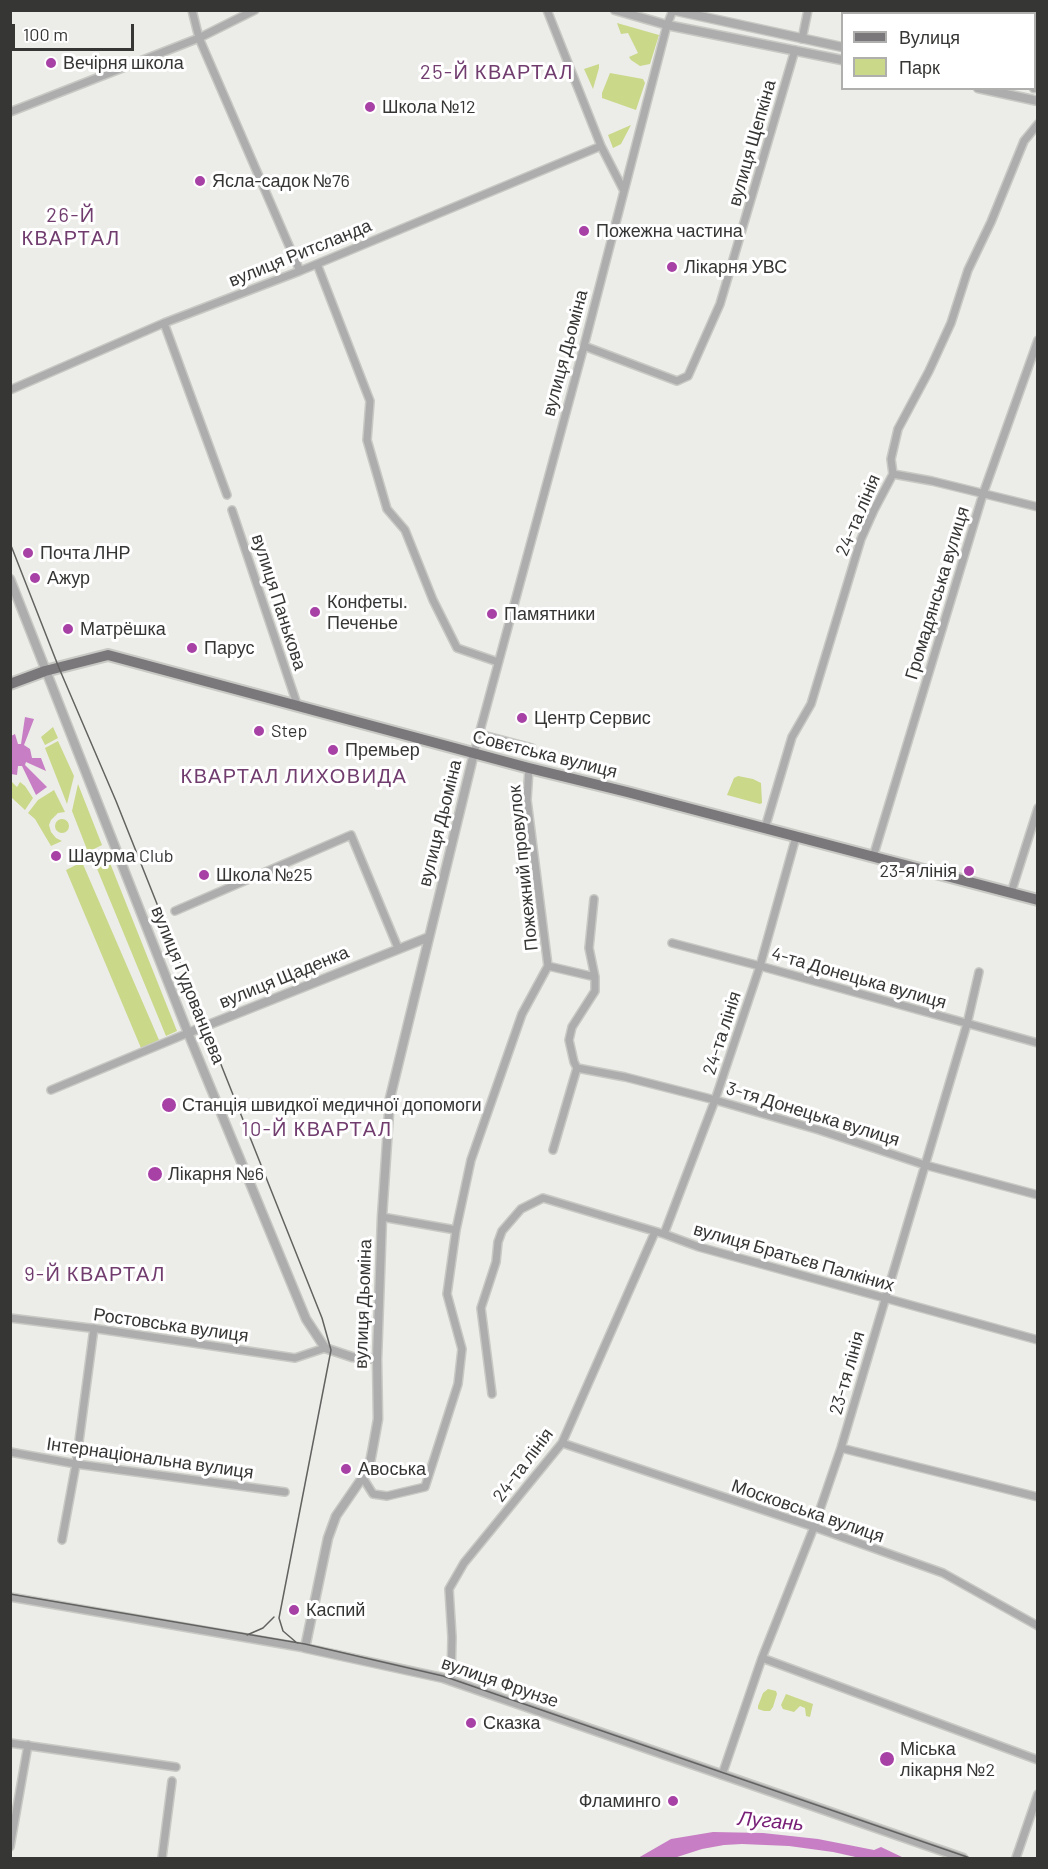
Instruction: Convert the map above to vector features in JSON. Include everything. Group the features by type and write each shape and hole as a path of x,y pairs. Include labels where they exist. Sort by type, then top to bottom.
{"main road":[{"name":"Совєтська вулиця","path":"10,684 45,671 108,655 529,768 1038,900"}],"street":[{"path":"192,10 199,38 300,271"},
{"path":"10,112 199,38 255,10"},
{"path":"547,10 601,146 624,191"},
{"path":"615,10 667,25 841,60"},
{"path":"802,39 808,10"},
{"path":"673,11 841,47"},
{"name":"вулиця Дьоміна","path":"305,1648 328,1538 341,1508 369,1468 378,1419 377,1359 382,1217 390,1098 474,753 584,346 667,25 673,11"},
{"name":"вулиця Щепкіна","path":"584,346 677,381 688,376 720,304 795,50"},
{"path":"987,90 1038,101"},
{"name":"24-та лінія","path":"765,828 792,737 811,704 861,539 892,474 891,459 898,429 930,371 951,323 968,270 991,222 1024,141 1038,124"},
{"name":"вулиця Ритсланда","path":"10,390 164,323 300,271 601,146"},
{"path":"317,264 370,401 367,440 387,508 405,530 433,600 457,648 498,662"},
{"path":"164,323 227,495"},
{"name":"Громадянська вулиця","path":"873,857 983,494 1038,340"},
{"path":"892,474 932,481 1038,507"},
{"name":"вулиця Панькова","path":"232,510 297,704"},
{"name":"вулиця Гудованцева","path":"10,579 189,1033 306,1319 325,1348"},
{"path":"479,734 532,748"},
{"name":"Пожежний провулок","path":"529,768 527,800 548,966"},
{"path":"1011,893 1038,808"},
{"path":"175,911 351,835 398,948"},
{"name":"24-та лінія","path":"664,1234 715,1100 760,966 796,837"},
{"path":"553,1150 578,1068 574,1062 570,1040 572,1027 595,991 595,977 589,948 594,899"},
{"name":"вулиця Щаденка","path":"51,1090 429,937"},
{"name":"4-та Донецька вулиця","path":"672,943 1038,1043"},
{"path":"363,1478 373,1494 387,1496 425,1487 458,1384 462,1349 447,1294 456,1230 475,1149 522,1014 548,966 595,977"},
{"name":"23-тя лінія","path":"722,1775 762,1658 814,1527 841,1448 967,1024 979,972"},
{"name":"3-тя Донецька вулиця","path":"578,1068 625,1077 715,1100 819,1130 925,1165 1038,1195"},
{"name":"вулиця Братьєв Палкіних","path":"492,1394 481,1308 496,1262 498,1242 502,1231 520,1209 543,1198 664,1234 699,1247 1038,1340"},
{"path":"382,1217 456,1230"},
{"name":"24-та лінія","path":"451,1681 452,1637 449,1589 464,1563 562,1443 655,1232"},
{"name":"Ростовська вулиця","path":"10,1318 295,1358 325,1348"},
{"path":"62,1540 76,1464 94,1328"},
{"path":"325,1348 352,1357 377,1359"},
{"name":"Московська вулиця","path":"562,1443 814,1527 943,1573 1038,1626"},
{"path":"841,1448 1038,1497"},
{"name":"Інтернаціональна вулиця","path":"10,1452 76,1464 285,1492"},
{"name":"вулиця Фрунзе","path":"10,1597 305,1648 451,1681 963,1858"},
{"path":"762,1658 1038,1760"},
{"path":"10,1743 176,1767"},
{"path":"10,1847 28,1746"},
{"path":"162,1858 171,1781"},
{"path":"1016,1858 1038,1794"}],"green space":[{"path":"1020,10 1020,12 894,11"},
{"path":"1036,20 1037,21 1036,70"},
{"path":"617,23 659,35 650,64 640,66 631,60 629,57 638,53 628,33 621,34"},
{"path":"599,64 599,68 593,89 584,69"},
{"path":"610,73 643,79 645,83 636,110 602,98"},
{"path":"631,125 621,144 613,148 608,135"},
{"path":"53,727 58,738 45,745 41,737"},
{"path":"58,741 74,776 67,804 45,748"},
{"path":"738,776 761,783 762,803 727,795 734,778"},
{"path":"11,781 17,787 20,782 33,798 25,810 11,797"},
{"path":"78,784 102,845 88,852 72,811"},
{"path":"54,790 65,812 58,813 51,820 49,825 51,832 62,841 51,846 35,819 28,813 38,800"},
{"path":"59,819 65,819 69,826 65,833 59,833 55,829 55,823"},
{"path":"106,853 177,1031 166,1036 93,859"},
{"path":"82,862 159,1040 141,1048 66,870"},
{"path":"768,1689 776,1691 777,1694 773,1707 770,1711 758,1709 763,1693"},
{"path":"786,1694 813,1704 810,1717 806,1716 805,1708 800,1706 794,1712 783,1709 781,1705"}],"shaded area":[{"path":"25,717 34,719 24,745 30,749 32,758 41,758 46,771 26,762 25,765 47,787 36,795 22,766 18,766 17,775 11,774 11,736 15,734 18,744 21,744"},
{"path":"713,1832 763,1833 818,1839 874,1850 881,1847 904,1858 860,1858 789,1846 742,1844 702,1849 674,1858 638,1858 671,1839"}],"tram line":[{"path":"10,543 59,668 116,801 322,1318 331,1350 279,1618 283,1631 297,1643"},
{"path":"10,1594 305,1644 443,1676 970,1858"},
{"path":"247,1635 263,1628 274,1617"}],"place":[{"name":"Вечірня школа","path":"51,63"},
{"name":"Школа №12","path":"370,107"},
{"name":"Ясла-садок №76","path":"200,181"},
{"name":"Пожежна частина","path":"584,231"},
{"name":"Лікарня УВС","path":"672,267"},
{"name":"Почта ЛНР","path":"28,553"},
{"name":"Ажур","path":"35,578"},
{"name":"Конфеты. Печенье","path":"315,612"},
{"name":"Памятники","path":"492,614"},
{"name":"Матрёшка","path":"68,629"},
{"name":"Парус","path":"192,648"},
{"name":"Центр Сервис","path":"522,718"},
{"name":"Step","path":"259,731"},
{"name":"Премьер","path":"333,750"},
{"name":"Шаурма Club","path":"56,856"},
{"name":"23-я лінія","path":"969,871"},
{"name":"Школа №25","path":"204,875"},
{"name":"Станція швидкої медичної допомоги","path":"169,1105"},
{"name":"Лікарня №6","path":"155,1174"},
{"name":"Авоська","path":"346,1469"},
{"name":"Каспий","path":"294,1610"},
{"name":"Сказка","path":"471,1723"},
{"name":"Міська лікарня №2","path":"887,1759"},
{"name":"Фламинго","path":"673,1801"}],"district":[{"name":"25-Й КВАРТАЛ","path":"497,72"},
{"name":"26-Й КВАРТАЛ","path":"71,226"},
{"name":"КВАРТАЛ ЛИХОВИДА","path":"294,776"},
{"name":"10-Й КВАРТАЛ","path":"317,1129"},
{"name":"9-Й КВАРТАЛ","path":"95,1274"}],"water label":[{"name":"Лугань","path":"771,1821"}]}
